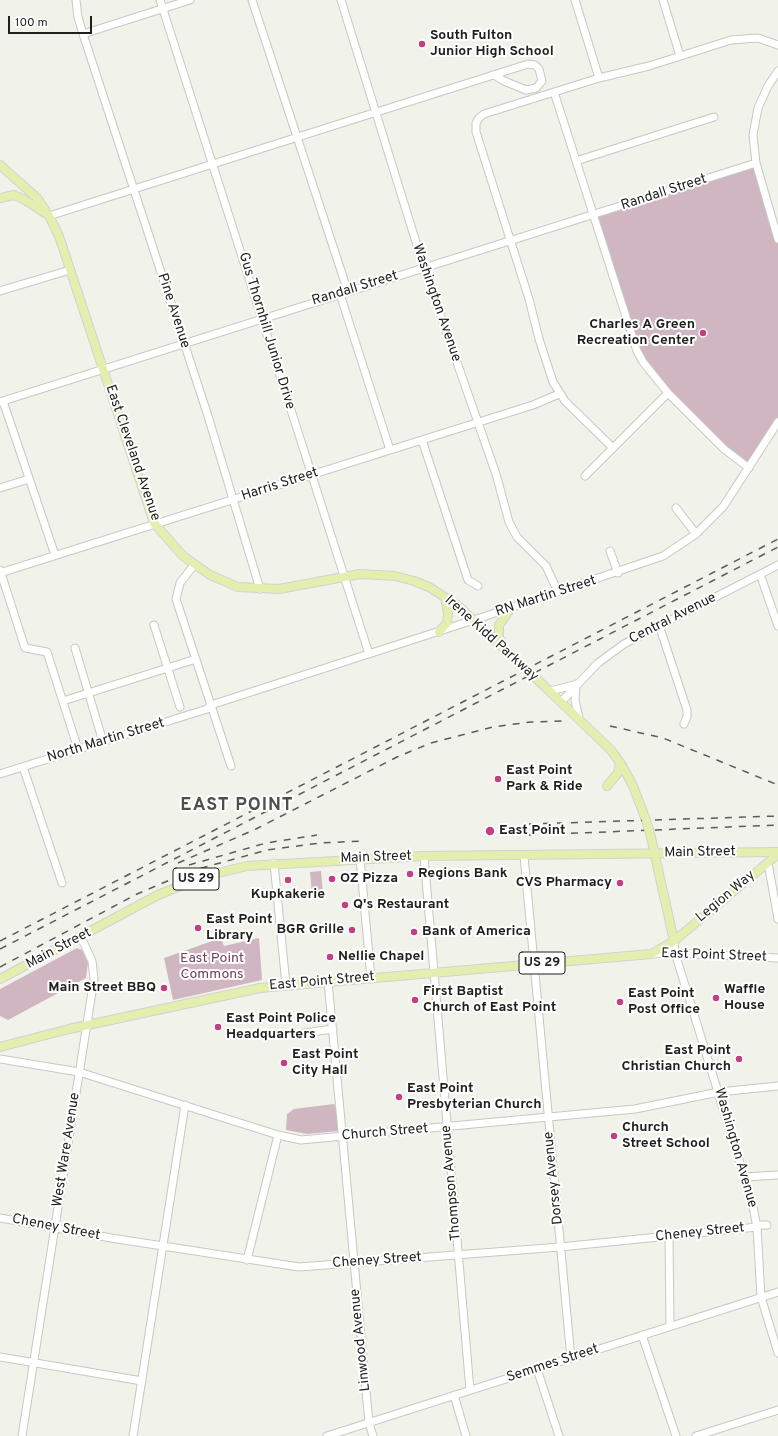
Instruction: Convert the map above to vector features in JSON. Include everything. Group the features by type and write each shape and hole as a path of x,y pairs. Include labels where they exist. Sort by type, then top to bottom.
{"main road":[{"name":"East Cleveland Avenue","path":"0,165 37,198 49,216 59,236 104,368 154,523 174,546 194,565"},
{"path":"0,198 10,195 20,197 49,216"},
{"name":"Irene Kidd Parkway","path":"194,565 210,575 238,587 260,589 292,588 343,576 360,574 396,576 414,581 445,596 474,620 598,736 620,763 633,786 646,820 654,853"},
{"path":"439,632 447,623 448,613 445,596"},
{"path":"511,608 501,619 498,630 499,638 511,656"},
{"path":"607,786 618,773 620,763"},
{"name":"Washington Avenue","path":"654,853 674,941"},
{"name":"Main Street","path":"0,979 158,895 185,883 226,870 274,863 424,856 778,853"},
{"name":"Legion Way","path":"674,941 778,853"},
{"name":"East Point Street","path":"0,1048 86,1026 260,988 651,954 674,941"}],"street":[{"name":"Pine Avenue","path":"77,0 83,34 234,499 260,589"},
{"name":"Gus Thornhill Junior Drive","path":"160,0 369,654"},
{"path":"83,34 190,0"},
{"path":"252,0 348,292"},
{"name":"Washington Avenue","path":"341,0 424,268 477,422 509,522 517,537 546,566 558,592"},
{"path":"575,0 599,78"},
{"path":"663,0 680,56"},
{"path":"613,448 559,394 553,382 539,338 529,299 476,132 476,123 484,114 599,78 680,56 731,40 747,37 758,38 778,45"},
{"path":"49,216 528,64 535,65 539,69 542,81 536,88 526,90 494,75"},
{"path":"778,71 768,86 758,108 755,120 754,135 756,163 778,238"},
{"path":"554,92 637,351 650,373 668,393 724,449 749,468"},
{"path":"576,161 714,117"},
{"name":"Randall Street","path":"2,401 262,318 594,216 756,163"},
{"path":"0,291 70,270"},
{"path":"340,294 390,450"},
{"path":"585,476 668,393"},
{"name":"Harris Street","path":"0,572 533,405 559,394"},
{"path":"2,401 55,556"},
{"name":"RN Martin Street","path":"211,705 618,573 663,556 696,534 723,507 778,422"},
{"path":"422,440 468,580 478,586"},
{"path":"0,488 29,478"},
{"path":"676,508 696,534"},
{"path":"610,551 618,573"},
{"path":"194,565 180,583 176,599 231,766"},
{"name":"Central Avenue","path":"561,702 576,684 608,654 659,625 778,565"},
{"path":"0,572 25,648 47,652 78,750"},
{"path":"760,574 778,626"},
{"path":"154,625 180,707"},
{"path":"659,625 687,710 687,717 684,724"},
{"path":"75,648 101,735"},
{"path":"63,701 196,659"},
{"path":"576,684 575,700 579,718"},
{"name":"Central Avenue","path":"550,692 576,684"},
{"name":"North Martin Street","path":"0,774 207,709 211,705"},
{"path":"23,767 62,883"},
{"name":"Thompson Avenue","path":"424,856 470,1390"},
{"name":"Dorsey Avenue","path":"524,856 560,1247 572,1358"},
{"path":"360,858 371,978"},
{"path":"274,863 286,985"},
{"path":"768,863 778,919"},
{"name":"West Ware Avenue","path":"22,1436 94,972 92,961 81,937"},
{"name":"Washington Avenue","path":"674,941 676,953 745,1177 756,1226 761,1297 778,1352"},
{"name":"East Point Street","path":"651,954 676,953 778,958"},
{"name":"Linwood Avenue","path":"328,981 353,1263 369,1423 373,1436"},
{"path":"304,1033 332,1028"},
{"name":"Church Street","path":"0,1059 79,1072 278,1135 301,1140 635,1109 718,1092 778,1086"},
{"path":"133,1436 185,1106"},
{"path":"247,1260 278,1135"},
{"path":"745,1177 778,1175"},
{"name":"Cheney Street","path":"0,1218 54,1229 163,1247 299,1267 560,1247 767,1225"},
{"path":"669,1236 670,1326"},
{"name":"Semmes Street","path":"328,1436 778,1292"},
{"path":"642,1335 676,1436"},
{"path":"0,1357 33,1364 142,1381"},
{"path":"537,1369 558,1436"},
{"path":"454,1395 466,1436"},
{"path":"696,1436 778,1410"}],"green space":[{"name":"Charles A Green Recreation Center","path":"757,164 778,239 778,425 750,471 674,403 636,358 597,217"},
{"path":"321,871 323,894 312,895 310,872"},
{"name":"East Point Commons","path":"221,938 224,946 259,938 262,980 173,1000 164,958"},
{"path":"77,948 82,950 88,963 86,978 8,1020 0,1016 0,989"},
{"path":"334,1104 338,1114 339,1131 307,1134 286,1130 287,1114 294,1109"}],"railway":[{"path":"0,941 778,539"},
{"path":"0,949 778,547"},
{"path":"178,863 256,829 397,757 431,743 493,727 530,722 565,721"},
{"path":"610,726 663,738 778,785"},
{"path":"529,824 778,816"},
{"path":"529,835 778,825"},
{"path":"189,865 266,843 317,835"},
{"path":"0,967 137,894 191,871 267,850 320,843 363,841"}],"place":[{"name":"South Fulton Junior High School","path":"422,44"},
{"name":"Charles A Green Recreation Center","path":"703,333"},
{"name":"East Point Park & Ride","path":"498,779"},
{"name":"East Point","path":"490,831"},
{"name":"Regions Bank","path":"410,874"},
{"name":"OZ Pizza","path":"332,879"},
{"name":"Kupkakerie","path":"288,880"},
{"name":"CVS Pharmacy","path":"620,883"},
{"name":"Q's Restaurant","path":"345,905"},
{"name":"East Point Library","path":"198,928"},
{"name":"BGR Grille","path":"352,930"},
{"name":"Bank of America","path":"414,932"},
{"name":"Nellie Chapel","path":"330,957"},
{"name":"Main Street BBQ","path":"164,988"},
{"name":"Waffle House","path":"716,998"},
{"name":"First Baptist Church of East Point","path":"415,1000"},
{"name":"East Point Post Office","path":"620,1002"},
{"name":"East Point Police Headquarters","path":"218,1027"},
{"name":"East Point Christian Church","path":"739,1059"},
{"name":"East Point City Hall","path":"284,1063"},
{"name":"East Point Presbyterian Church","path":"399,1097"},
{"name":"Church Street School","path":"614,1136"}],"district":[{"name":"EAST POINT","path":"237,806"}]}
